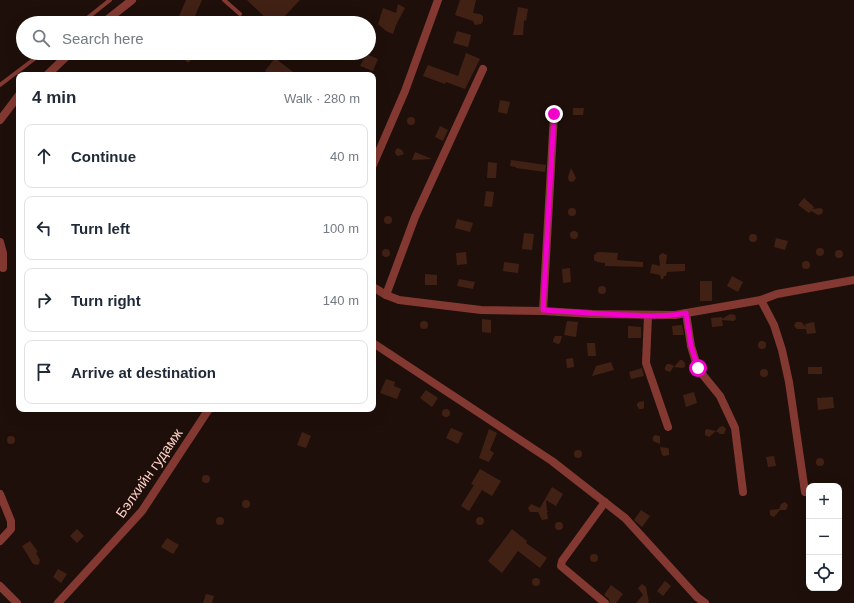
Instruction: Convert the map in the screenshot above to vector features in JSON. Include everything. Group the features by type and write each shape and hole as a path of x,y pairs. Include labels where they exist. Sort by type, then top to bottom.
{"street":[{"path":"113,16 132,0"},
{"path":"376,158 405,91 438,0"},
{"path":"50,72 63,60"},
{"path":"386,295 415,217 483,69"},
{"path":"0,120 16,99"},
{"path":"543,310 554,114"},
{"path":"0,242 3,253 3,268"},
{"path":"376,289 399,300 482,310 543,310 648,316 675,315 761,300 777,294 854,280"},
{"path":"761,300 774,325 782,350 789,382 805,492"},
{"path":"686,313 691,346 698,368 720,396 735,428 743,492"},
{"path":"648,316 646,363 668,427"},
{"path":"376,345 552,461 605,502 625,518 697,597 705,603"},
{"name":"Бэлхийн гудамж","path":"58,603 65,599 142,511 207,412"},
{"path":"0,494 10,521 11,529 0,541"},
{"path":"605,502 562,561 561,566 605,603"},
{"path":"0,586 17,603"}],"lane":[{"path":"90,16 110,0"},
{"path":"224,0 240,14"},
{"path":"17,72 33,60"},
{"path":"0,85 16,73"}],"building":[{"path":"186,0 202,0 195,16 179,16"},
{"path":"247,0 300,0 285,16 264,16"},
{"path":"460,0 476,0 473,13 483,16 483,21 481,24 475,25 473,21 455,15"},
{"path":"398,4 405,8 393,34 386,31 378,24 383,8 396,13"},
{"path":"518,7 528,9 526,21 524,20 523,35 513,35"},
{"path":"457,31 471,35 468,47 453,43"},
{"path":"466,53 480,59 465,89 423,76 428,65 458,76"},
{"path":"378,59 373,71 360,66 363,60"},
{"path":"273,60 278,60 293,72 266,72 265,71"},
{"path":"500,100 510,102 507,114 498,112"},
{"path":"573,108 584,108 583,115 573,115"},
{"path":"409,117 413,117 415,121 413,125 409,125 407,123 407,119"},
{"path":"440,126 448,130 443,141 435,137"},
{"path":"397,148 402,150 404,154 398,156 396,155 395,152"},
{"path":"415,152 432,159 412,160"},
{"path":"511,160 546,165 545,172 510,166"},
{"path":"488,162 497,163 496,178 487,178"},
{"path":"571,168 576,178 572,182 569,181 568,177"},
{"path":"486,191 494,192 492,207 484,206"},
{"path":"804,198 814,207 813,209 821,208 823,210 822,214 818,215 811,211 809,213 798,205"},
{"path":"570,208 574,208 576,212 574,216 570,216 568,214 568,210"},
{"path":"386,216 390,216 392,220 390,224 386,224 384,222 384,218"},
{"path":"457,219 473,223 470,232 455,228"},
{"path":"572,231 576,231 578,235 576,239 572,239 570,237 570,233"},
{"path":"524,233 534,234 532,250 522,249"},
{"path":"751,234 755,234 757,238 755,242 751,242 749,240 749,236"},
{"path":"776,238 788,241 785,250 774,247"},
{"path":"818,248 822,248 824,252 822,256 818,256 816,254 816,250"},
{"path":"384,249 388,249 390,253 388,257 384,257 382,255 382,251"},
{"path":"837,250 841,250 843,254 841,258 837,258 835,256 835,252"},
{"path":"466,252 467,264 457,265 456,253"},
{"path":"598,252 618,253 617,260 643,262 643,267 605,266 605,263 594,260 594,255"},
{"path":"662,253 667,255 666,264 685,264 685,271 667,272 663,279 661,279 660,275 650,273 652,264 660,266 659,256"},
{"path":"804,261 808,261 810,265 808,269 804,269 802,267 802,263"},
{"path":"504,262 519,264 518,273 503,271"},
{"path":"570,268 571,282 563,283 562,269"},
{"path":"425,274 437,275 437,285 425,285"},
{"path":"732,276 743,282 738,292 727,286"},
{"path":"459,279 475,282 473,289 457,286"},
{"path":"700,281 712,281 712,301 700,301"},
{"path":"600,286 604,286 606,290 604,294 600,294 598,292 598,288"},
{"path":"730,314 735,315 736,319 734,321 722,320 723,326 712,327 711,318 722,317 722,319"},
{"path":"482,319 491,320 491,333 482,332"},
{"path":"422,321 426,321 428,325 426,329 422,329 420,327 420,323"},
{"path":"567,321 578,322 576,337 564,335"},
{"path":"796,322 801,322 806,327 805,324 814,322 816,333 807,334 806,329 797,329 794,326"},
{"path":"682,325 684,335 673,335 672,326"},
{"path":"628,326 641,327 641,338 628,338"},
{"path":"555,336 562,336 560,343 558,344 553,342"},
{"path":"760,341 764,341 766,345 764,349 760,349 758,347 758,343"},
{"path":"587,343 595,343 596,356 588,356"},
{"path":"573,358 574,367 567,368 566,359"},
{"path":"680,360 685,363 685,367 674,367"},
{"path":"611,362 614,370 592,376 596,366"},
{"path":"667,364 674,366 670,372 665,370"},
{"path":"808,367 822,367 822,374 808,374"},
{"path":"642,368 644,376 631,379 629,372"},
{"path":"762,369 766,369 768,373 766,377 762,377 760,375 760,371"},
{"path":"386,379 395,382 394,386 401,389 397,399 380,393"},
{"path":"426,390 438,398 432,407 420,398"},
{"path":"694,392 697,403 686,407 683,395"},
{"path":"833,397 834,408 818,410 817,398"},
{"path":"644,401 643,409 639,409 637,404"},
{"path":"444,409 448,409 450,413 448,417 444,417 442,415 442,411"},
{"path":"723,426 726,429 724,434 720,434 716,431"},
{"path":"451,428 463,433 458,444 446,438"},
{"path":"489,429 497,433 490,450 494,453 489,462 479,458"},
{"path":"707,429 716,431 709,437 705,435 705,431"},
{"path":"302,432 311,436 306,448 297,445"},
{"path":"655,435 660,436 660,444 653,441 653,437"},
{"path":"9,436 13,436 15,440 13,444 9,444 7,442 7,438"},
{"path":"660,447 668,448 669,455 662,455"},
{"path":"576,450 580,450 582,454 580,458 576,458 574,456 574,452"},
{"path":"774,456 776,466 768,467 766,457"},
{"path":"818,458 822,458 824,462 822,466 818,466 816,464 816,460"},
{"path":"480,469 501,481 492,496 482,490 469,511 461,506 474,485 471,484"},
{"path":"204,475 208,475 210,479 208,483 204,483 202,481 202,477"},
{"path":"552,487 563,494 556,506 546,500 547,511 549,512 547,512 548,519 542,520 538,512 530,512 528,508 531,504 540,508"},
{"path":"244,500 248,500 250,504 248,508 244,508 242,506 242,502"},
{"path":"785,502 788,505 786,510 780,510 774,517 770,515 770,510 779,509 781,504"},
{"path":"641,510 650,516 642,527 634,520"},
{"path":"218,517 222,517 224,521 222,525 218,525 216,523 216,519"},
{"path":"478,517 482,517 484,521 482,525 478,525 476,523 476,519"},
{"path":"557,522 561,522 563,526 561,530 557,530 555,528 555,524"},
{"path":"77,529 84,536 77,543 70,536"},
{"path":"512,529 527,541 526,543 547,558 540,568 518,551 502,573 488,561"},
{"path":"167,538 179,545 173,554 161,547"},
{"path":"30,541 38,552 36,553 40,560 39,564 37,565 33,564 22,546"},
{"path":"592,554 596,554 598,558 596,562 592,562 590,560 590,556"},
{"path":"58,569 67,574 61,583 53,577"},
{"path":"534,578 538,578 540,582 538,586 534,586 532,584 532,580"},
{"path":"665,581 671,586 663,596 657,591"},
{"path":"642,584 646,587 649,603 636,603 643,595 638,588"},
{"path":"611,585 623,594 616,603 610,603 609,599 604,595"},
{"path":"206,594 214,596 212,603 203,603"}],"route":[{"path":"554,114 543,310 648,316 686,313 691,346 698,368"}]}
